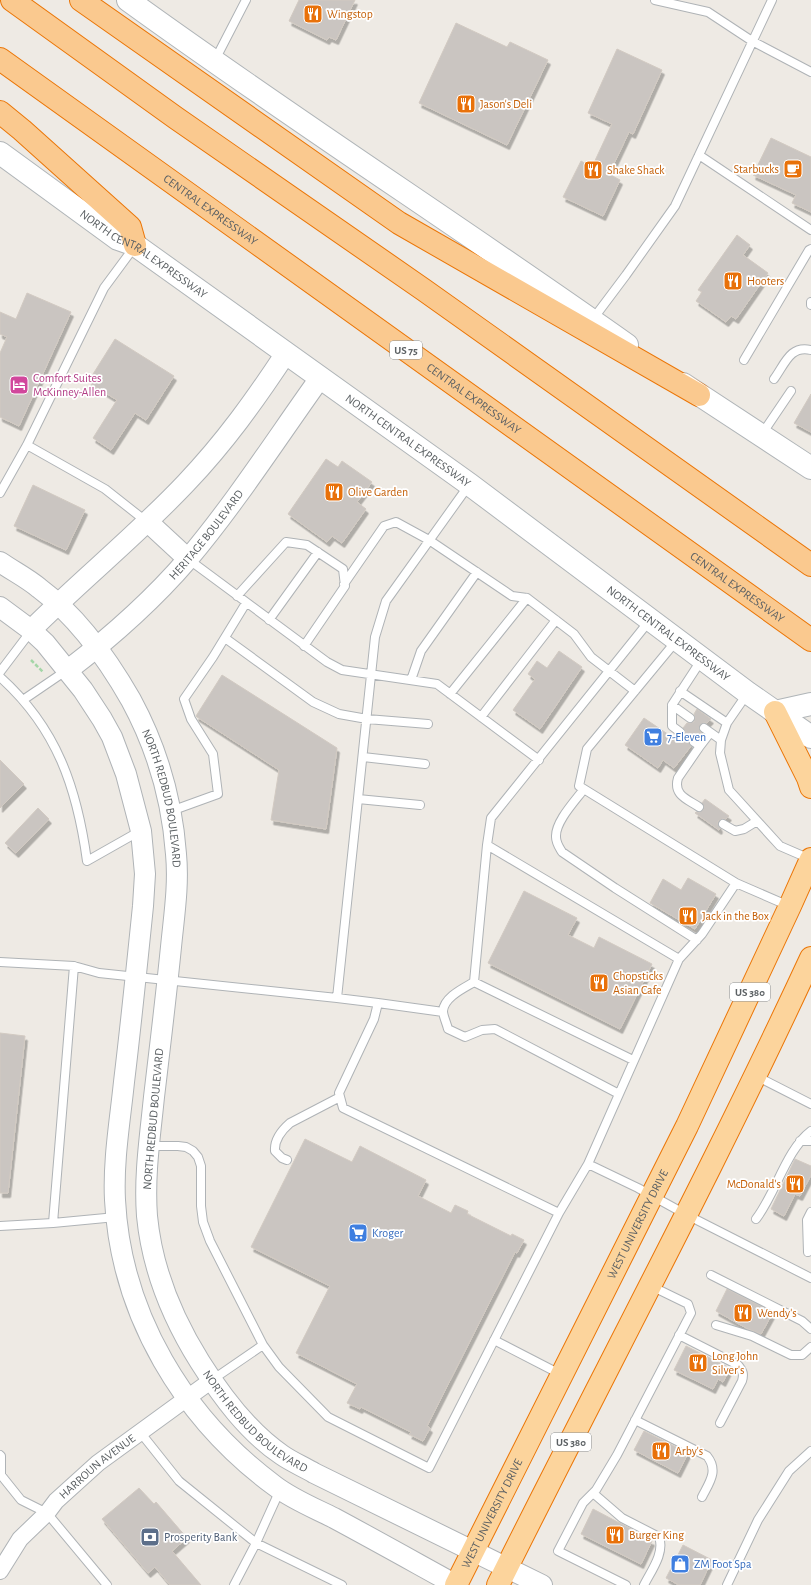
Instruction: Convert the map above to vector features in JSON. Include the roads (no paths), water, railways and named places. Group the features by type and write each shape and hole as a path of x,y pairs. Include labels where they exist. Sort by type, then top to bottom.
{"highway":[{"path":"12,0 176,118 431,294 811,565"},
{"path":"81,0 399,223 699,395"},
{"name":"CENTRAL EXPRESSWAY","path":"0,59 811,640"},
{"path":"0,112 130,227 135,245"},
{"path":"776,712 803,766 811,787"},
{"name":"WEST UNIVERSITY DRIVE","path":"456,1585 474,1552 691,1119 790,906 811,859 811,853"},
{"name":"US 380","path":"502,1576 687,1215 756,1076 811,958"}],"main road":[{"path":"128,0 213,62 592,320 699,395 811,468"},
{"name":"NORTH CENTRAL EXPRESSWAY","path":"3,158 118,239 135,245 469,484 702,659 811,737"},
{"path":"776,712 811,704"}],"street":[{"path":"31,630 58,603 148,522 185,485 225,440 253,403 286,354"},
{"name":"HERITAGE BOULEVARD","path":"68,670 97,647 153,596 188,559 223,515 320,378"},
{"path":"148,522 188,559"},
{"name":"NORTH REDBUD BOULEVARD","path":"0,562 39,587 58,603 97,647 113,671 146,730 160,767 170,812 177,855 177,874 168,980 149,1146 147,1172 148,1219 157,1263 171,1307 181,1330 212,1380 235,1412 256,1434 282,1455 314,1473 474,1552 502,1576 542,1585"},
{"path":"0,607 31,630 45,643 68,670 95,708 112,737 126,774 141,831 145,874 136,977 117,1151 115,1199 116,1217 122,1254 138,1308 146,1328 161,1359 187,1399 247,1465 280,1489 456,1585"},
{"name":"HARROUN AVENUE","path":"0,1571 20,1539 47,1513 56,1501 98,1463 212,1380"}],"lane":[{"path":"213,62 246,0"},
{"path":"655,0 708,12 752,41 811,72"},
{"path":"592,320 675,206 772,0"},
{"path":"699,155 811,230"},
{"path":"0,493 27,446 104,288 135,245"},
{"path":"744,360 811,249"},
{"path":"774,379 794,352 800,349 811,350"},
{"path":"761,435 791,391"},
{"path":"27,446 106,489 148,522"},
{"path":"338,998 375,637 386,601 469,484"},
{"path":"304,646 384,526 396,522 429,540 512,596 527,598 574,634 591,658 636,690"},
{"path":"237,596 286,542 307,545 343,569 344,584"},
{"path":"269,620 318,552"},
{"path":"188,559 327,662 342,670 437,684 539,760"},
{"path":"411,680 422,651 477,572"},
{"path":"450,694 527,598"},
{"path":"170,812 218,794 213,754 191,719 184,699 225,638 246,603"},
{"path":"481,717 556,620"},
{"path":"474,982 491,818 650,620"},
{"path":"0,672 31,630"},
{"path":"225,638 313,702 339,714 366,719 428,724"},
{"path":"678,640 587,749 579,786 736,883 790,906"},
{"path":"680,732 672,726 672,705 702,659"},
{"path":"23,700 68,670"},
{"path":"0,677 23,700 47,732 67,772 80,818 87,861 141,831"},
{"path":"680,691 727,723"},
{"path":"748,693 727,723 721,740 720,753 729,790 780,846 811,859"},
{"path":"672,705 690,718"},
{"path":"699,807 681,795 677,790 676,784 697,744 707,730 721,740"},
{"path":"362,756 425,764"},
{"path":"584,788 561,821 557,830 557,845 562,852 615,888 697,940"},
{"path":"358,799 420,805"},
{"path":"723,824 735,831 744,829 757,821"},
{"path":"487,845 679,959"},
{"path":"149,1146 186,1147 193,1151 198,1158 201,1166 201,1206 203,1222 210,1241 263,1345 278,1367 328,1417 429,1468 559,1213 588,1164 679,959 702,934 736,883"},
{"path":"0,962 74,966 99,973 338,998 443,1012"},
{"path":"53,1223 74,966"},
{"path":"474,982 460,990 447,1002 443,1012 448,1030 465,1037 482,1030 495,1029 619,1094"},
{"path":"474,982 633,1060"},
{"path":"378,1003 374,1019 339,1093 343,1108 559,1213"},
{"path":"756,1076 811,1104"},
{"path":"287,1160 275,1151 275,1145 283,1129 290,1123 340,1097"},
{"path":"756,1219 764,1208 795,1147 811,1131"},
{"path":"800,1141 811,1141"},
{"path":"588,1164 811,1278"},
{"path":"808,1252 807,1220 811,1212"},
{"path":"0,1226 116,1217"},
{"path":"711,1275 802,1321 811,1328"},
{"path":"626,1585 558,1551 583,1503 596,1490 617,1455 691,1313 688,1304 651,1286"},
{"path":"716,1325 752,1336 791,1354 802,1355 811,1347"},
{"path":"679,1335 738,1365 743,1370 744,1376 742,1381 720,1423"},
{"path":"494,1340 563,1375"},
{"path":"212,1380 263,1345"},
{"path":"635,1420 707,1456 711,1462 712,1476 702,1497"},
{"path":"140,1432 179,1481 256,1542 342,1585"},
{"path":"727,1585 758,1520 789,1471 811,1451"},
{"path":"0,1455 0,1475 21,1500 47,1513 107,1585"},
{"path":"234,1585 256,1542 280,1489"},
{"path":"593,1493 622,1518 659,1538 662,1544 660,1552 644,1585"}],"place":[{"name":"Wingstop","path":"313,14"},
{"name":"Jason's Deli","path":"466,104"},
{"name":"Starbucks","path":"793,169"},
{"name":"Shake Shack","path":"593,170"},
{"name":"Hooters","path":"733,281"},
{"name":"Comfort Suites McKinney-Allen","path":"19,385"},
{"name":"Olive Garden","path":"334,492"},
{"name":"7-Eleven","path":"653,737"},
{"name":"Jack in the Box","path":"688,916"},
{"name":"Chopsticks Asian Cafe","path":"599,983"},
{"name":"McDonald's","path":"795,1184"},
{"name":"Kroger","path":"358,1233"},
{"name":"Wendy's","path":"743,1313"},
{"name":"Long John Silver's","path":"698,1363"},
{"name":"Arby's","path":"661,1451"},
{"name":"Burger King","path":"615,1535"},
{"name":"Prosperity Bank","path":"150,1537"},
{"name":"ZM Foot Spa","path":"680,1564"}]}
